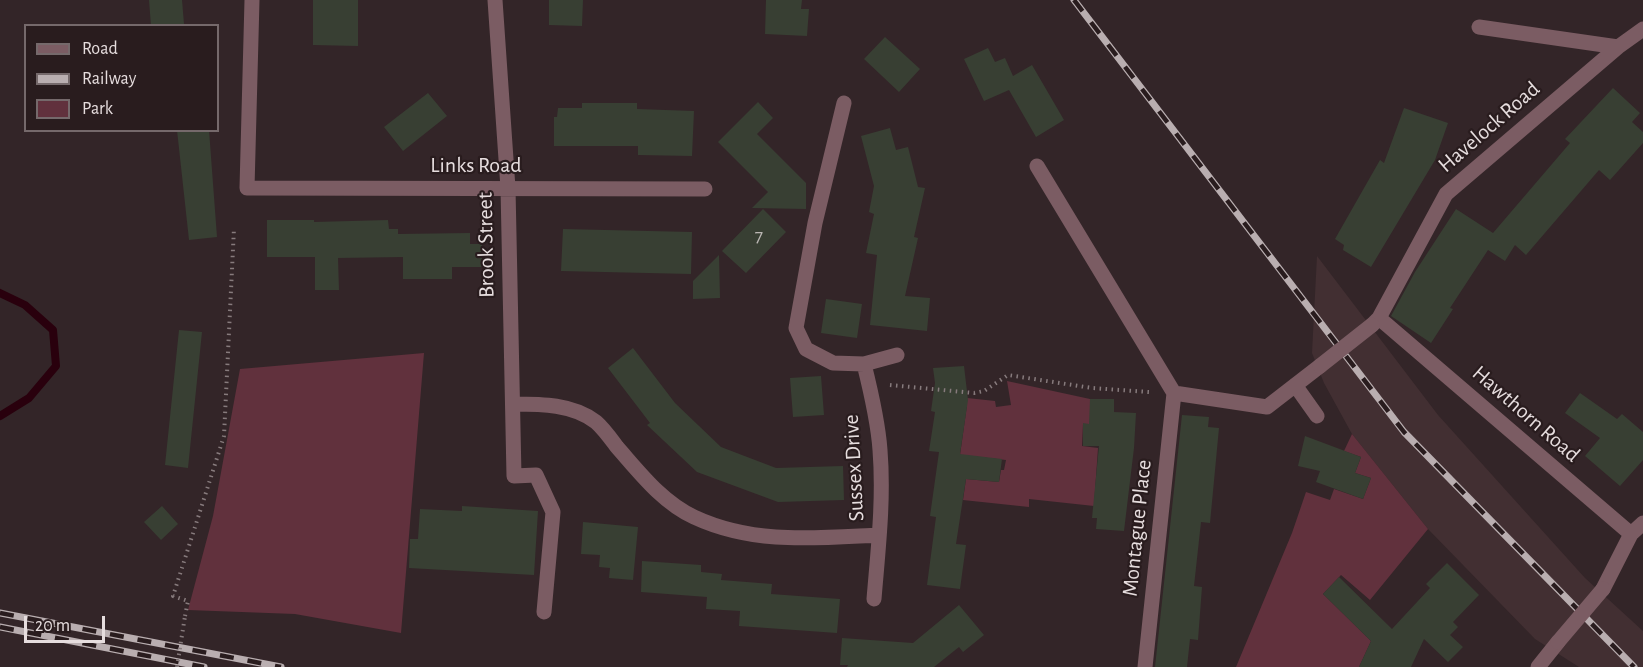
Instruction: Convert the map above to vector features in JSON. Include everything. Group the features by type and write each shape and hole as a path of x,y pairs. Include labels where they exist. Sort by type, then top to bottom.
{"street":[{"name":"Links Road","path":"252,0 247,188 705,189"},
{"name":"Brook Street","path":"495,0 508,188 514,476 536,475 553,512 544,612"},
{"path":"1479,27 1618,46"},
{"name":"Havelock Road","path":"1375,322 1446,194 1618,46 1643,29"},
{"path":"844,103 815,224 796,328 806,350 832,363 864,363 897,356"},
{"path":"1037,166 1174,393 1267,407 1375,322"},
{"name":"Hawthorn Road","path":"1375,322 1631,534"},
{"name":"Sussex Drive","path":"864,363 876,417 880,452 879,535 874,599"},
{"path":"1295,385 1317,416"},
{"name":"Montague Place","path":"1145,667 1174,393"},
{"name":"Sussex Drive","path":"513,404 546,404 573,410 596,422 643,476 670,502 693,517 726,530 754,536 794,539 879,535"},
{"path":"1538,667 1603,589 1631,534 1643,523"}],"path":[{"path":"177,667 188,601 173,596 224,436 234,228"},
{"path":"868,382 974,393 984,391 1008,375 1092,388 1174,393"}],"shaded area":[{"path":"1317,256 1438,415 1585,578 1643,631 1643,667 1579,667 1535,639 1428,529 1352,434 1324,383 1312,353"}],"green space":[{"path":"424,353 401,633 295,614 188,610 213,516 240,369"},
{"path":"1007,381 1090,399 1090,409 1104,424 1083,424 1082,446 1098,448 1094,506 1029,499 1029,507 963,500 966,479 999,482 1006,460 960,455 967,405 958,397 995,401 996,407 1011,405"},
{"path":"1352,434 1428,529 1370,600 1341,575 1323,594 1371,641 1359,667 1236,667 1292,533 1306,492 1330,500 1334,489 1363,499 1371,478 1355,473 1361,457 1344,451"}],"building":[{"path":"149,0 182,0 184,24 151,24"},
{"path":"313,0 358,0 358,46 313,45"},
{"path":"549,0 583,0 582,26 549,25"},
{"path":"766,0 802,0 801,9 809,9 807,36 765,34"},
{"path":"885,37 920,69 899,92 864,59"},
{"path":"988,48 995,62 1005,58 1013,76 1032,65 1064,120 1036,137 1009,90 984,101 964,59"},
{"path":"1613,88 1640,113 1632,122 1643,132 1643,143 1610,180 1599,170 1526,255 1515,245 1505,261 1488,250 1450,308 1453,309 1431,343 1391,316 1415,272 1456,209 1493,233 1570,143 1565,139"},
{"path":"428,93 447,116 403,151 384,127"},
{"path":"758,102 773,118 757,134 806,183 806,209 752,208 768,192 718,142"},
{"path":"582,103 637,103 637,109 694,111 692,156 638,155 638,146 554,146 554,117 557,117 558,108 582,108"},
{"path":"1404,108 1448,123 1435,160 1371,267 1343,250 1344,245 1335,239 1380,160 1384,163"},
{"path":"890,128 896,150 908,147 918,187 925,188 914,237 918,238 905,296 930,298 927,331 870,325 877,255 866,253 874,214 869,212 874,186 861,136"},
{"path":"177,132 209,132 217,237 189,240"},
{"path":"763,209 786,232 746,273 722,251"},
{"path":"267,220 314,220 314,222 388,220 389,229 398,229 398,234 470,233 470,244 482,244 482,267 452,267 452,279 403,279 403,257 338,258 339,290 315,290 315,257 267,257"},
{"path":"563,229 692,232 691,274 561,271"},
{"path":"719,255 720,298 693,299 693,281"},
{"path":"826,299 862,304 857,338 821,333"},
{"path":"179,330 202,332 188,468 165,465"},
{"path":"633,348 675,403 721,447 776,468 843,466 844,500 778,502 697,472 647,425 650,423 608,368"},
{"path":"964,366 968,400 960,454 1002,459 999,482 966,479 956,544 966,545 960,589 927,585 936,517 930,516 939,452 929,451 935,412 931,411 935,383 933,368"},
{"path":"821,376 824,415 793,417 790,378"},
{"path":"1580,393 1617,419 1622,414 1643,432 1643,460 1620,486 1585,456 1600,438 1565,413"},
{"path":"1090,399 1114,399 1114,412 1136,413 1124,531 1096,529 1097,518 1092,518 1099,446 1083,446 1083,423 1089,424"},
{"path":"1182,415 1209,417 1208,427 1219,428 1210,523 1201,522 1194,586 1202,587 1198,640 1190,639 1187,667 1155,667"},
{"path":"1305,436 1361,457 1355,473 1371,478 1363,499 1316,482 1320,471 1298,466"},
{"path":"162,506 178,524 161,540 144,522"},
{"path":"462,506 538,511 534,575 409,568 410,539 418,539 420,509 462,511"},
{"path":"583,522 638,527 633,580 609,578 610,568 599,567 600,555 581,554"},
{"path":"642,561 701,565 701,572 722,574 721,580 772,584 771,594 840,599 837,633 739,626 740,611 706,609 707,597 641,592"},
{"path":"1447,563 1479,595 1453,622 1458,627 1450,635 1463,647 1448,662 1424,639 1411,667 1359,667 1371,641 1323,594 1339,577 1392,629 1430,588 1426,584"},
{"path":"959,605 984,635 963,652 959,647 934,667 847,667 848,665 840,665 842,638 913,643"}],"waterway":[{"path":"0,293 25,305 53,330 56,366 29,398 0,416"}],"railway":[{"path":"1074,0 1404,432 1634,667"},
{"path":"0,613 281,667"},
{"path":"0,627 204,667"}]}
